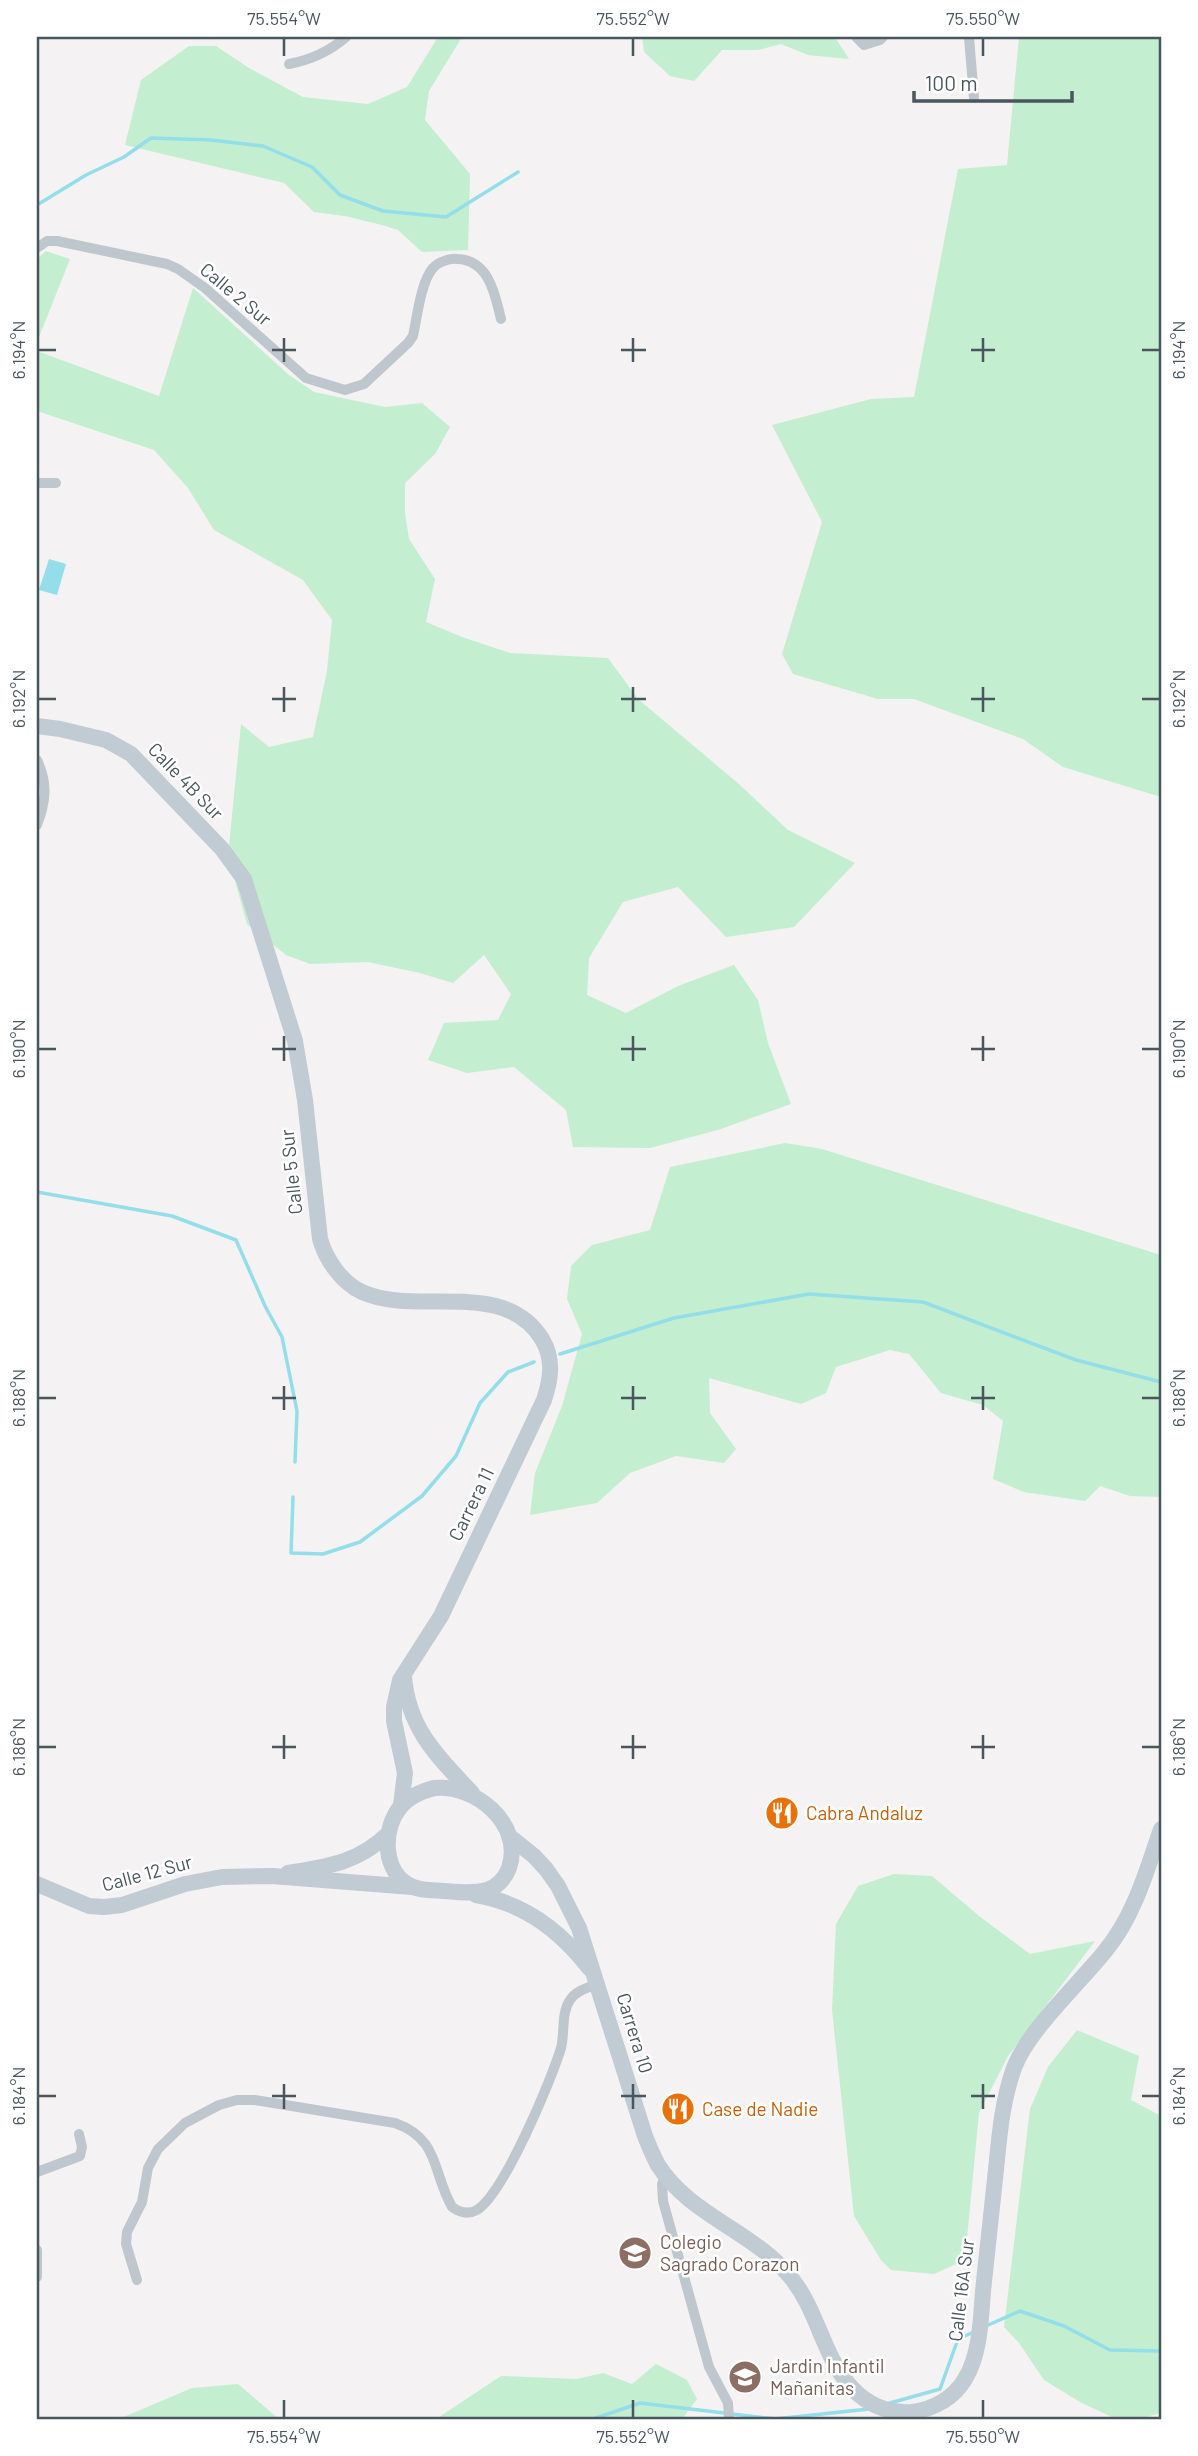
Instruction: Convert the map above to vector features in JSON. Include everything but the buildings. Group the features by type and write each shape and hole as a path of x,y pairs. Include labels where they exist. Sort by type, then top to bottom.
{"main road":[{"name":"Calle 4B Sur","path":"37,726 106,740 131,754 222,849"},
{"name":"Calle 5 Sur","path":"222,849 237,867 251,897 295,1041 305,1100 318,1231 327,1257 342,1277 362,1292 395,1300 461,1302 498,1307 521,1318 540,1335 545,1344"},
{"name":"Carrera 11","path":"401,1805 405,1773 394,1721 400,1680 440,1616 544,1400 551,1371 545,1344"},
{"path":"404,1674 406,1692 420,1734 439,1759 496,1816 509,1836 511,1857 505,1876 495,1886 467,1893 412,1887 397,1875 388,1854 388,1834 401,1805 419,1793 434,1788 453,1789 475,1796"},
{"name":"Calle 16A Sur","path":"666,2175 697,2205 746,2239 789,2275 810,2305 838,2371 848,2385 868,2402 904,2413 932,2407 956,2392 970,2369 978,2334 1000,2128 1015,2066 1031,2039 1121,1930 1161,1829"},
{"name":"Calle 12 Sur","path":"272,1876 355,1858 388,1834"},
{"name":"Carrera 10","path":"509,1836 534,1857 558,1886 579,1928 645,2136 666,2175"},
{"name":"Calle 12 Sur","path":"37,1884 89,1906 104,1907 122,1905 202,1880 244,1875 412,1887"},
{"name":"Carrera 10","path":"467,1893 505,1901 540,1919 565,1940 596,1980"}],"street":[{"path":"289,64 329,50 346,37"},
{"path":"856,37 861,43 868,45 883,37"},
{"path":"969,37 974,98"},
{"name":"Calle 2 Sur","path":"37,248 47,241 57,241 167,264 205,288 306,378 345,390 364,384 413,336 426,279 433,266 451,258 468,259 475,263 494,291 501,319"},
{"path":"37,483 56,483"},
{"path":"37,760 46,789 37,825"},
{"path":"137,2280 126,2244 127,2232 142,2202 146,2175 158,2149 184,2123 219,2105 237,2100 275,2103 395,2123 410,2129 421,2137 435,2159 452,2207 464,2213 477,2210 484,2204 507,2169 541,2102 561,2047 566,2008 570,2000 596,1980"},
{"path":"37,2172 80,2157 82,2147 79,2134"},
{"path":"666,2175 662,2184 663,2201 709,2367 728,2403 729,2419"},
{"path":"37,2250 37,2277"}],"green space":[{"path":"438,37 462,37 429,91 425,120 470,174 468,250 422,252 398,230 345,216 314,212 284,183 125,145 141,80 189,46 216,46 249,68 303,97 368,104 407,87"},
{"path":"642,37 835,37 849,59 808,55 781,44 758,50 722,50 694,81 670,76 644,52"},
{"path":"1019,37 1161,37 1161,797 1063,767 1023,739 914,699 878,699 793,674 782,654 822,522 772,425 871,399 914,397 958,169 1007,165"},
{"path":"46,251 70,259 37,342 37,259"},
{"path":"193,288 289,375 314,392 385,407 422,403 450,427 435,454 405,483 405,513 409,539 435,579 426,622 510,653 608,658 638,699 740,785 788,830 855,863 794,927 726,937 678,887 623,902 589,958 587,995 626,1013 678,986 734,965 758,1000 768,1043 791,1104 718,1130 650,1148 573,1147 566,1110 514,1067 467,1073 428,1060 444,1023 498,1020 511,994 484,955 453,983 368,962 310,964 286,955 247,924 228,856 241,724 269,747 313,737 327,671 332,620 303,580 214,530 188,488 154,450 37,411 37,351 159,396"},
{"path":"785,1143 822,1149 1161,1255 1161,1497 1130,1496 1100,1486 1085,1501 1024,1492 993,1479 1003,1421 983,1405 941,1393 909,1354 890,1350 836,1367 826,1393 801,1404 709,1378 710,1413 736,1449 724,1463 676,1456 630,1473 597,1503 530,1515 535,1473 562,1406 582,1334 567,1299 571,1266 592,1245 650,1230 670,1167"},
{"path":"894,1874 932,1876 1030,1954 1095,1941 1008,2056 979,2113 967,2238 956,2264 934,2274 891,2270 881,2260 854,2216 832,2010 836,1924 858,1886"},
{"path":"1077,2030 1139,2056 1131,2100 1161,2116 1161,2413 1138,2419 1116,2419 1080,2402 1044,2380 1019,2343 1004,2327 1030,2109 1048,2067"},
{"path":"656,2364 687,2380 697,2399 682,2419 436,2419 501,2376 577,2379 603,2373 632,2384"},
{"path":"238,2384 279,2419 119,2419 192,2388"}],"water":[{"path":"49,559 66,564 57,595 39,590"}],"waterway":[{"path":"37,205 86,175 124,157 151,138 211,140 263,146 312,167 340,195 383,211 446,217 518,172"},
{"path":"37,1192 172,1216 236,1240 282,1337 297,1411 295,1462"},
{"path":"560,1354 674,1318 809,1294 923,1302 1076,1360 1161,1382"},
{"path":"293,1497 291,1553 323,1554 360,1542 422,1496 456,1456 480,1403 508,1372 534,1362"},
{"path":"986,2326 1020,2311 1064,2326 1110,2350 1161,2351"},
{"path":"890,2403 940,2389 958,2339 976,2331"},
{"path":"593,2419 640,2403 775,2419 869,2409"}],"place":[{"name":"Cabra Andaluz","path":"782,1813"},
{"name":"Case de Nadie","path":"678,2109"},
{"name":"Colegio Sagrado Corazon","path":"635,2253"},
{"name":"Jardin Infantil Mañanitas","path":"745,2377"}]}
